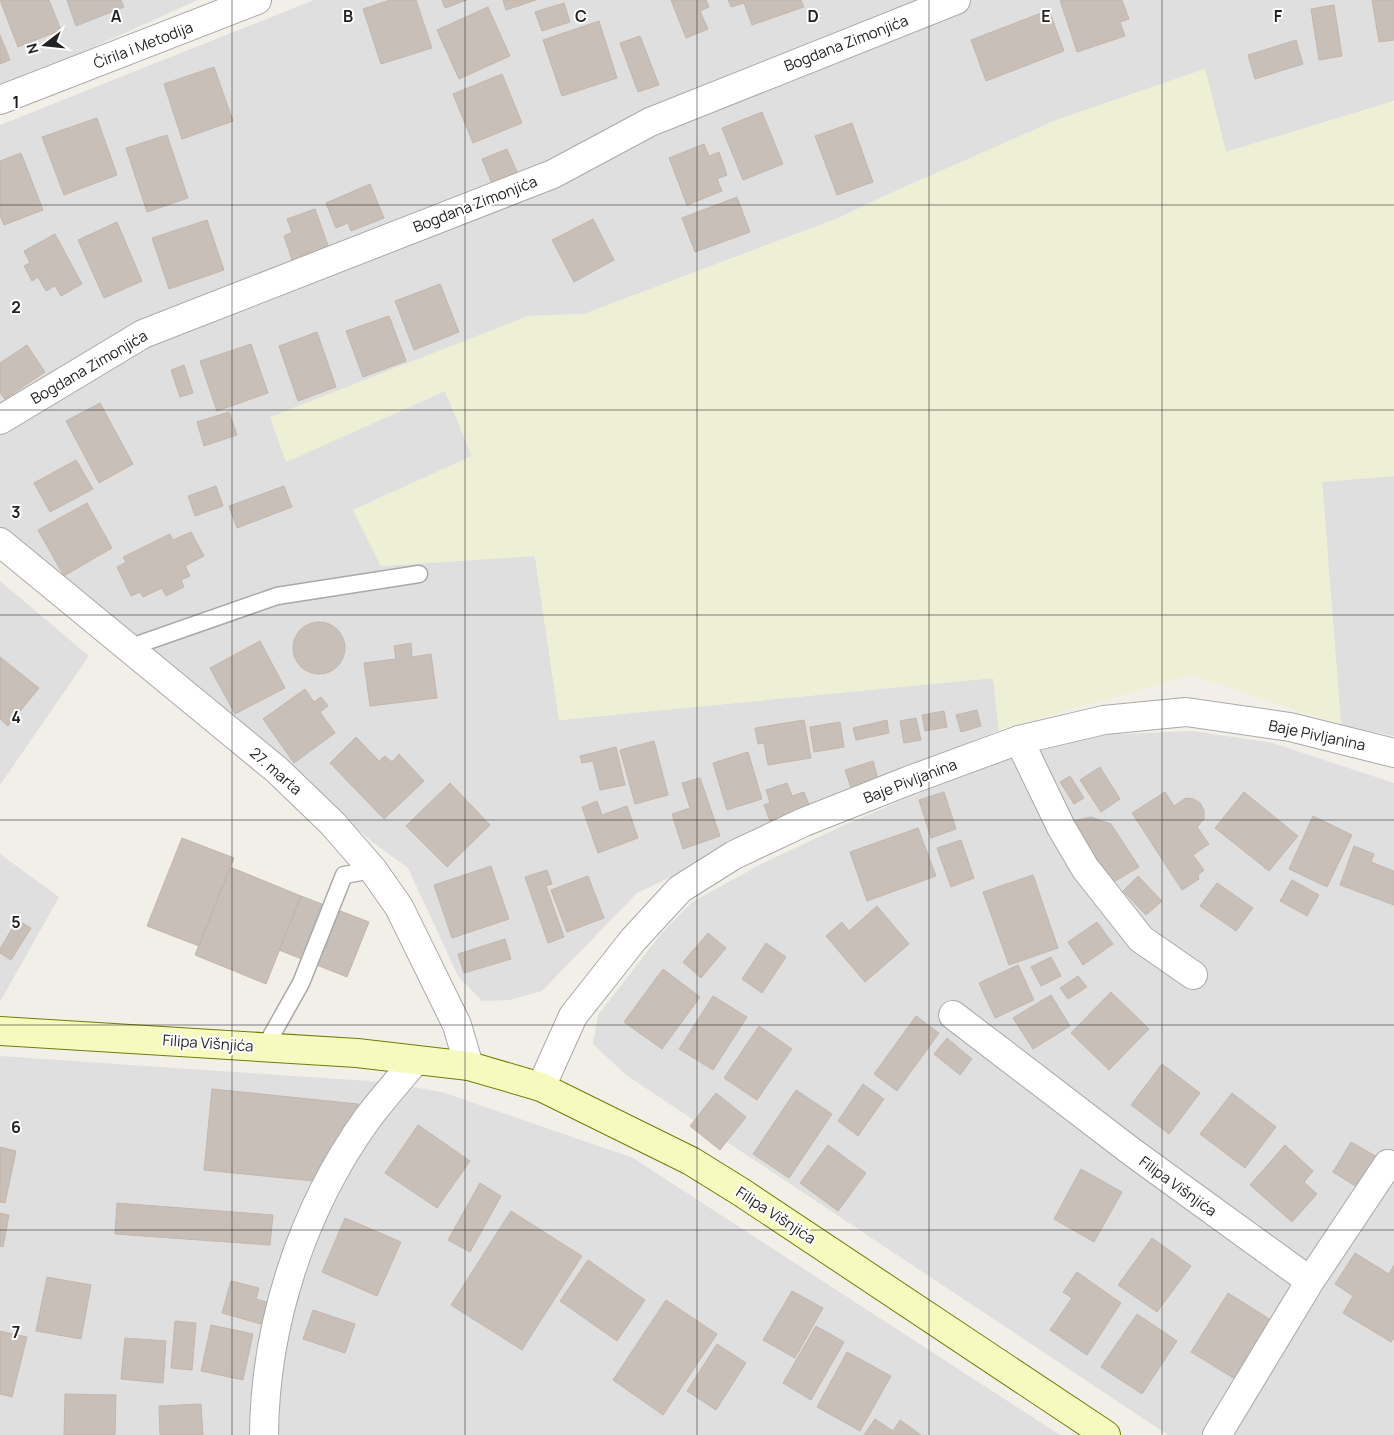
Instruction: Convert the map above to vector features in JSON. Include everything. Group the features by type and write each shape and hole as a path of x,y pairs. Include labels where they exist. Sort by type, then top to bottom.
{"main road":[{"name":"Filipa Višnjića","path":"0,1031 357,1053 469,1066 541,1087 691,1161 1106,1435"}],"street":[{"name":"Ćirila i Metodija","path":"0,100 257,0"},
{"name":"Bogdana Zimonjića","path":"0,420 143,334 553,174 650,122 956,0"},
{"name":"27. marta","path":"0,542 277,770 333,824 373,870 398,907 457,1025 469,1066"},
{"name":"Baje Pivljanina","path":"541,1087 573,1016 633,940 680,889 734,855 804,822 1019,740 1104,720 1186,712 1290,727 1394,753"},
{"path":"1019,740 1060,827 1085,868 1141,938 1193,975"},
{"name":"Filipa Višnjića","path":"953,1015 1132,1152 1310,1281"},
{"path":"264,1435 264,1401 275,1326 297,1253 327,1184 367,1119 415,1061"},
{"path":"1217,1435 1310,1281 1388,1164"}],"lane":[{"path":"128,648 277,596 419,574"},
{"path":"265,1047 301,983 344,875 373,870"}],"shaded area":[{"path":"0,0 198,0 0,89"},
{"path":"314,0 1394,0 1394,101 1226,152 1205,69 1059,119 841,217 584,314 528,316 286,462 445,391 472,456 353,510 381,566 535,556 559,720 993,678 999,730 818,808 637,893 542,991 510,1000 482,1001 458,976 408,868 375,844 0,529 0,125"},
{"path":"1394,476 1394,736 1341,725 1322,481"},
{"path":"0,581 89,656 0,785"},
{"path":"1193,731 1273,743 1394,783 1394,1435 1168,1435 626,1075 593,1044 598,1015 660,935 692,902 761,864 996,759 1071,736"},
{"path":"0,854 59,897 0,1002"},
{"path":"0,1056 383,1082 442,1092 633,1158 1060,1435 0,1435"}],"green space":[{"path":"1205,69 1226,152 1394,101 1394,476 1322,482 1341,725 1192,675 999,730 993,678 559,720 535,556 381,566 353,510 472,456 445,391 286,462 270,417 528,316 585,314 841,217 1059,119"}],"building":[{"path":"0,0 49,0 61,30 18,47"},
{"path":"67,0 121,0 124,7 76,26"},
{"path":"390,0 416,0 432,48 381,64 363,9"},
{"path":"442,0 467,0 445,8"},
{"path":"503,0 536,0 506,10"},
{"path":"671,0 706,0 709,7 700,11 708,29 686,38"},
{"path":"728,0 801,0 804,7 752,25 744,3 731,7"},
{"path":"1060,0 1122,0 1129,19 1120,22 1125,36 1077,52"},
{"path":"1372,0 1394,0 1394,40 1379,42"},
{"path":"564,3 570,22 542,31 535,12"},
{"path":"1334,5 1342,56 1319,60 1311,9"},
{"path":"488,7 510,56 459,79 437,30"},
{"path":"1049,10 1064,51 986,81 971,40"},
{"path":"599,21 617,78 562,96 543,40"},
{"path":"0,35 10,60 0,64"},
{"path":"640,36 659,85 638,92 620,43"},
{"path":"1296,40 1303,64 1255,79 1248,55"},
{"path":"214,67 233,121 182,139 164,84"},
{"path":"502,74 522,123 473,143 453,94"},
{"path":"762,112 783,164 743,180 722,128"},
{"path":"97,118 117,175 64,195 42,137"},
{"path":"852,123 873,182 837,195 815,136"},
{"path":"167,135 188,198 147,212 126,148"},
{"path":"704,144 709,156 719,152 727,175 717,179 722,191 687,205 669,158"},
{"path":"507,149 518,174 492,184 482,159"},
{"path":"21,153 43,210 4,225 0,215 0,161"},
{"path":"370,184 384,218 351,231 348,223 336,228 326,203"},
{"path":"737,197 750,232 695,252 682,218"},
{"path":"315,209 330,251 293,263 284,236 292,232 287,219"},
{"path":"593,219 614,260 574,282 552,240"},
{"path":"207,220 224,270 169,289 152,238"},
{"path":"117,222 142,281 104,298 78,240"},
{"path":"55,234 82,284 61,296 55,286 46,291 38,277 32,281 24,266 30,263 24,251"},
{"path":"440,284 459,332 414,350 395,301"},
{"path":"389,316 406,361 363,377 346,331"},
{"path":"317,332 336,387 298,401 279,346"},
{"path":"251,344 268,393 217,411 200,361"},
{"path":"27,345 45,372 5,399 0,393 0,363"},
{"path":"184,365 193,393 180,397 171,370"},
{"path":"100,403 133,464 99,483 66,421"},
{"path":"229,412 237,435 204,446 197,422"},
{"path":"76,460 93,489 50,512 34,483"},
{"path":"216,486 223,506 195,516 188,496"},
{"path":"284,486 292,507 237,528 229,506"},
{"path":"87,503 112,548 64,576 38,530"},
{"path":"191,532 204,556 185,566 190,576 181,580 184,587 166,596 162,588 143,597 140,592 131,596 117,567 126,562 123,557 170,534 173,540"},
{"path":"319,622 329,624 337,630 343,638 345,648 343,658 337,666 329,672 319,674 309,672 301,666 295,658 293,648 295,638 301,630 309,624"},
{"path":"260,641 285,688 235,714 210,668"},
{"path":"411,643 412,657 431,654 437,698 370,706 364,663 396,659 394,646"},
{"path":"0,657 39,688 8,726 0,719"},
{"path":"305,689 314,702 321,697 328,706 320,712 335,733 294,763 263,719"},
{"path":"977,710 981,726 961,732 956,715"},
{"path":"944,711 947,727 925,731 922,715"},
{"path":"916,718 921,740 904,743 900,721"},
{"path":"804,720 811,758 768,765 764,743 758,744 755,728"},
{"path":"887,720 889,733 856,740 853,728"},
{"path":"840,722 844,747 814,752 810,727"},
{"path":"356,737 379,761 385,756 392,762 399,754 424,781 384,819 330,763"},
{"path":"654,741 668,795 635,804 620,750"},
{"path":"616,747 625,785 600,790 593,761 582,763 580,756"},
{"path":"748,752 762,799 727,810 713,763"},
{"path":"873,761 878,779 851,788 845,770"},
{"path":"1100,767 1120,799 1101,812 1080,780"},
{"path":"1070,776 1084,798 1074,804 1060,782"},
{"path":"700,778 720,836 683,849 672,814 690,808 682,783"},
{"path":"450,783 490,825 447,867 406,826"},
{"path":"787,783 792,796 804,792 810,807 770,821 764,805 770,803 766,790"},
{"path":"944,792 956,829 931,838 919,800"},
{"path":"1165,792 1174,806 1186,798 1194,799 1200,803 1204,810 1204,819 1197,827 1209,844 1193,855 1204,870 1198,875 1199,879 1182,890 1132,813"},
{"path":"1244,792 1298,836 1269,871 1215,828"},
{"path":"597,801 602,815 627,806 638,838 598,853 582,807"},
{"path":"1313,816 1352,835 1327,887 1289,869"},
{"path":"1091,817 1111,824 1139,867 1112,883 1073,821"},
{"path":"918,828 936,876 867,901 850,852"},
{"path":"182,838 234,858 199,946 147,926"},
{"path":"961,840 974,878 951,887 937,848"},
{"path":"1354,846 1374,854 1371,862 1394,871 1394,905 1340,885"},
{"path":"491,866 509,919 452,938 434,885"},
{"path":"230,867 301,896 266,984 195,955"},
{"path":"547,870 552,884 546,886 564,937 548,943 525,877"},
{"path":"1033,875 1058,948 1009,965 983,892"},
{"path":"588,876 604,918 567,932 551,890"},
{"path":"1138,876 1162,901 1146,915 1123,891"},
{"path":"1292,880 1319,895 1307,916 1280,901"},
{"path":"1217,883 1253,908 1236,931 1200,906"},
{"path":"301,896 369,922 347,977 279,950"},
{"path":"877,906 909,944 865,982 826,936 842,922 849,931"},
{"path":"17,920 31,928 11,960 0,953 0,949"},
{"path":"1097,922 1113,944 1083,965 1068,942"},
{"path":"708,933 726,948 701,978 683,962"},
{"path":"505,939 511,959 464,973 458,954"},
{"path":"766,943 786,957 762,993 742,979"},
{"path":"1051,957 1061,976 1041,986 1031,967"},
{"path":"1018,965 1034,1000 995,1018 979,983"},
{"path":"663,969 700,997 662,1049 624,1022"},
{"path":"1078,976 1087,987 1068,999 1060,988"},
{"path":"1111,992 1149,1029 1109,1070 1071,1033"},
{"path":"1051,995 1070,1026 1033,1049 1013,1018"},
{"path":"713,996 747,1017 713,1070 679,1049"},
{"path":"916,1016 939,1033 897,1091 874,1074"},
{"path":"759,1026 792,1049 757,1100 724,1078"},
{"path":"947,1038 972,1059 960,1075 934,1054"},
{"path":"1162,1064 1200,1093 1169,1134 1131,1105"},
{"path":"863,1084 884,1099 858,1136 838,1121"},
{"path":"212,1089 358,1104 357,1122 314,1181 204,1170"},
{"path":"796,1090 832,1114 789,1178 753,1154"},
{"path":"716,1093 746,1117 720,1150 690,1126"},
{"path":"1232,1093 1276,1127 1245,1168 1200,1134"},
{"path":"418,1125 470,1161 437,1208 385,1173"},
{"path":"1351,1142 1379,1158 1360,1189 1333,1172"},
{"path":"828,1145 866,1173 838,1211 800,1183"},
{"path":"1285,1145 1313,1171 1304,1182 1317,1194 1292,1222 1250,1185"},
{"path":"0,1147 16,1151 5,1203 0,1202"},
{"path":"1081,1169 1122,1192 1094,1242 1054,1219"},
{"path":"480,1183 501,1196 470,1252 448,1240"},
{"path":"117,1203 273,1215 270,1245 115,1234"},
{"path":"511,1211 582,1256 522,1350 451,1305"},
{"path":"0,1213 9,1215 3,1247 0,1246"},
{"path":"345,1218 401,1242 377,1296 322,1272"},
{"path":"1152,1238 1191,1266 1157,1312 1118,1285"},
{"path":"1355,1253 1389,1274 1394,1265 1394,1338 1391,1342 1343,1313 1353,1296 1335,1284"},
{"path":"588,1260 645,1300 617,1341 560,1301"},
{"path":"1077,1272 1121,1303 1087,1355 1050,1330 1072,1298 1063,1292"},
{"path":"47,1277 91,1285 81,1339 36,1331"},
{"path":"231,1281 259,1288 256,1299 274,1304 268,1326 222,1313"},
{"path":"792,1291 823,1308 795,1358 763,1340"},
{"path":"1228,1293 1271,1320 1235,1379 1191,1352"},
{"path":"666,1300 717,1334 663,1415 613,1380"},
{"path":"313,1310 355,1324 345,1353 303,1339"},
{"path":"1137,1314 1177,1341 1142,1394 1101,1367"},
{"path":"175,1321 196,1323 192,1370 171,1368"},
{"path":"211,1325 253,1334 243,1380 201,1371"},
{"path":"816,1326 844,1342 811,1400 783,1383"},
{"path":"0,1331 27,1337 12,1397 0,1394"},
{"path":"125,1338 166,1341 163,1383 121,1379"},
{"path":"717,1344 746,1363 716,1410 687,1391"},
{"path":"847,1352 891,1376 860,1431 817,1407"},
{"path":"65,1394 116,1395 115,1435 64,1435"},
{"path":"201,1404 203,1435 160,1435 159,1406"},
{"path":"875,1419 893,1431 900,1420 921,1435 864,1435"}]}
